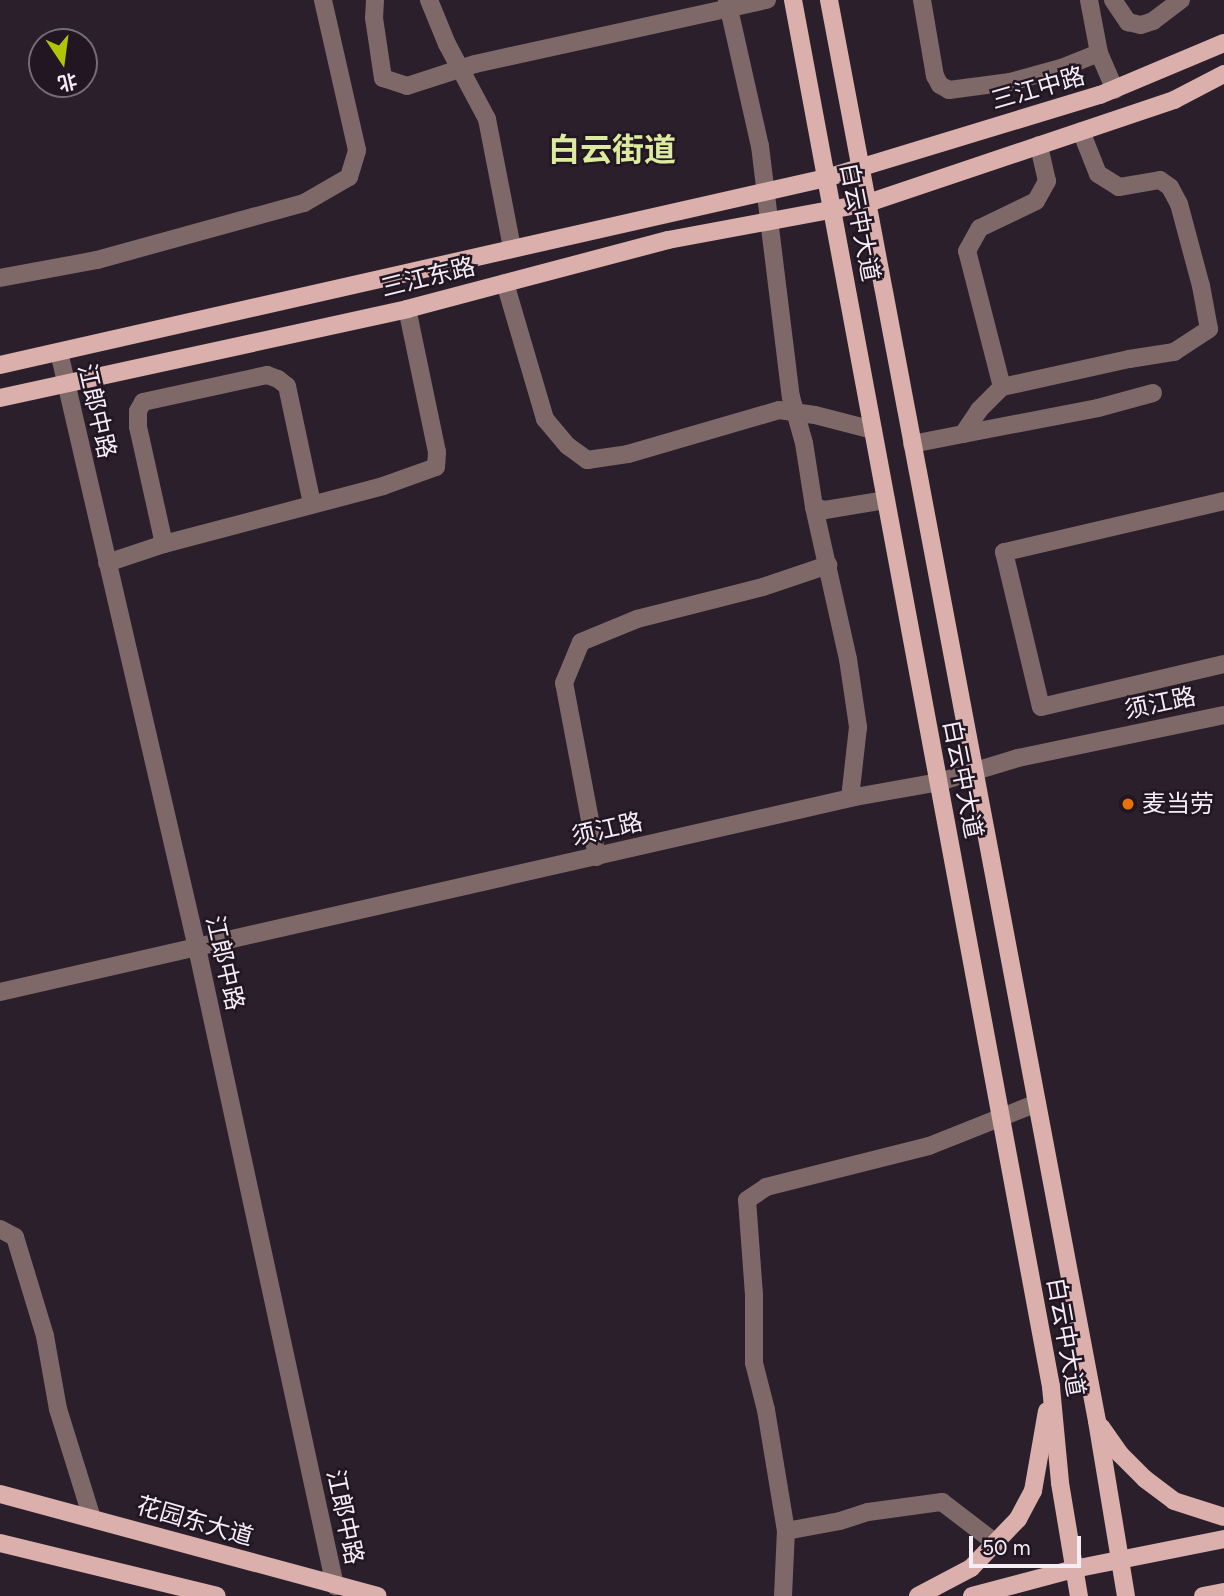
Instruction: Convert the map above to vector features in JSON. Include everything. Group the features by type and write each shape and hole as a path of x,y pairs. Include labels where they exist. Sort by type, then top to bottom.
{"main road":[{"name":"白云中大道","path":"793,0 1051,1387 1060,1483 1079,1596"},
{"name":"白云中大道","path":"829,0 1097,1421 1126,1596"},
{"name":"三江中路","path":"860,166 1115,90 1224,43"},
{"path":"867,203 1174,100 1224,74"},
{"name":"三江东路","path":"0,366 766,191 860,166"},
{"name":"三江东路","path":"0,398 407,309 668,240 833,212 867,203"},
{"path":"918,1596 971,1568 997,1544 1018,1519 1033,1491 1051,1387"},
{"path":"1097,1421 1120,1454 1174,1501 1224,1517"},
{"name":"花园东大道","path":"0,1494 377,1596"},
{"path":"972,1596 1074,1569 1224,1539"},
{"path":"0,1543 217,1596"},
{"path":"1203,1596 1224,1592"}],"street":[{"path":"0,278 97,260 304,203 349,177 357,150 324,0"},
{"path":"375,0 374,18 383,78 407,86 462,69 727,4 766,0"},
{"path":"429,0 447,44 487,119 512,248"},
{"path":"922,0 935,76 940,85 949,90 1010,82 1061,68 1099,53"},
{"path":"1089,0 1099,53 1115,90"},
{"path":"1112,0 1128,22 1141,25 1153,20 1181,0"},
{"path":"727,4 760,146 795,412 804,443 814,508 848,659 858,727 850,799"},
{"path":"963,434 979,410 1002,387 1129,359 1174,352 1209,329 1192,251 1179,204 1170,187 1160,180 1119,187 1098,174 1081,131"},
{"path":"1002,387 967,251 980,228 1036,201 1047,181 1039,145"},
{"path":"505,283 545,419 568,446 587,460 628,454 779,410 873,430"},
{"path":"107,563 164,544 383,486 436,467 437,452 407,309"},
{"name":"江郎中路","path":"59,352 64,383 197,948 335,1586"},
{"path":"164,544 138,428 138,411 143,402 267,375 278,379 288,386 312,504"},
{"path":"912,444 1084,411 1153,393"},
{"path":"814,508 825,510 887,500"},
{"path":"1224,501 1004,552 1041,707 1224,664"},
{"path":"597,857 564,683 581,642 637,619 763,587 828,565"},
{"name":"须江路","path":"0,992 850,799 939,782 1018,758 1224,715"},
{"path":"783,1596 786,1531 766,1410 754,1363 754,1295 747,1200 766,1186 929,1146 1037,1103"},
{"path":"0,1229 15,1237 45,1336 58,1409 92,1518"},
{"path":"786,1531 868,1512 942,1502 997,1544"}],"place":[{"name":"麦当劳","path":"1128,804"}],"district":[{"name":"白云街道","path":"612,150"}]}
